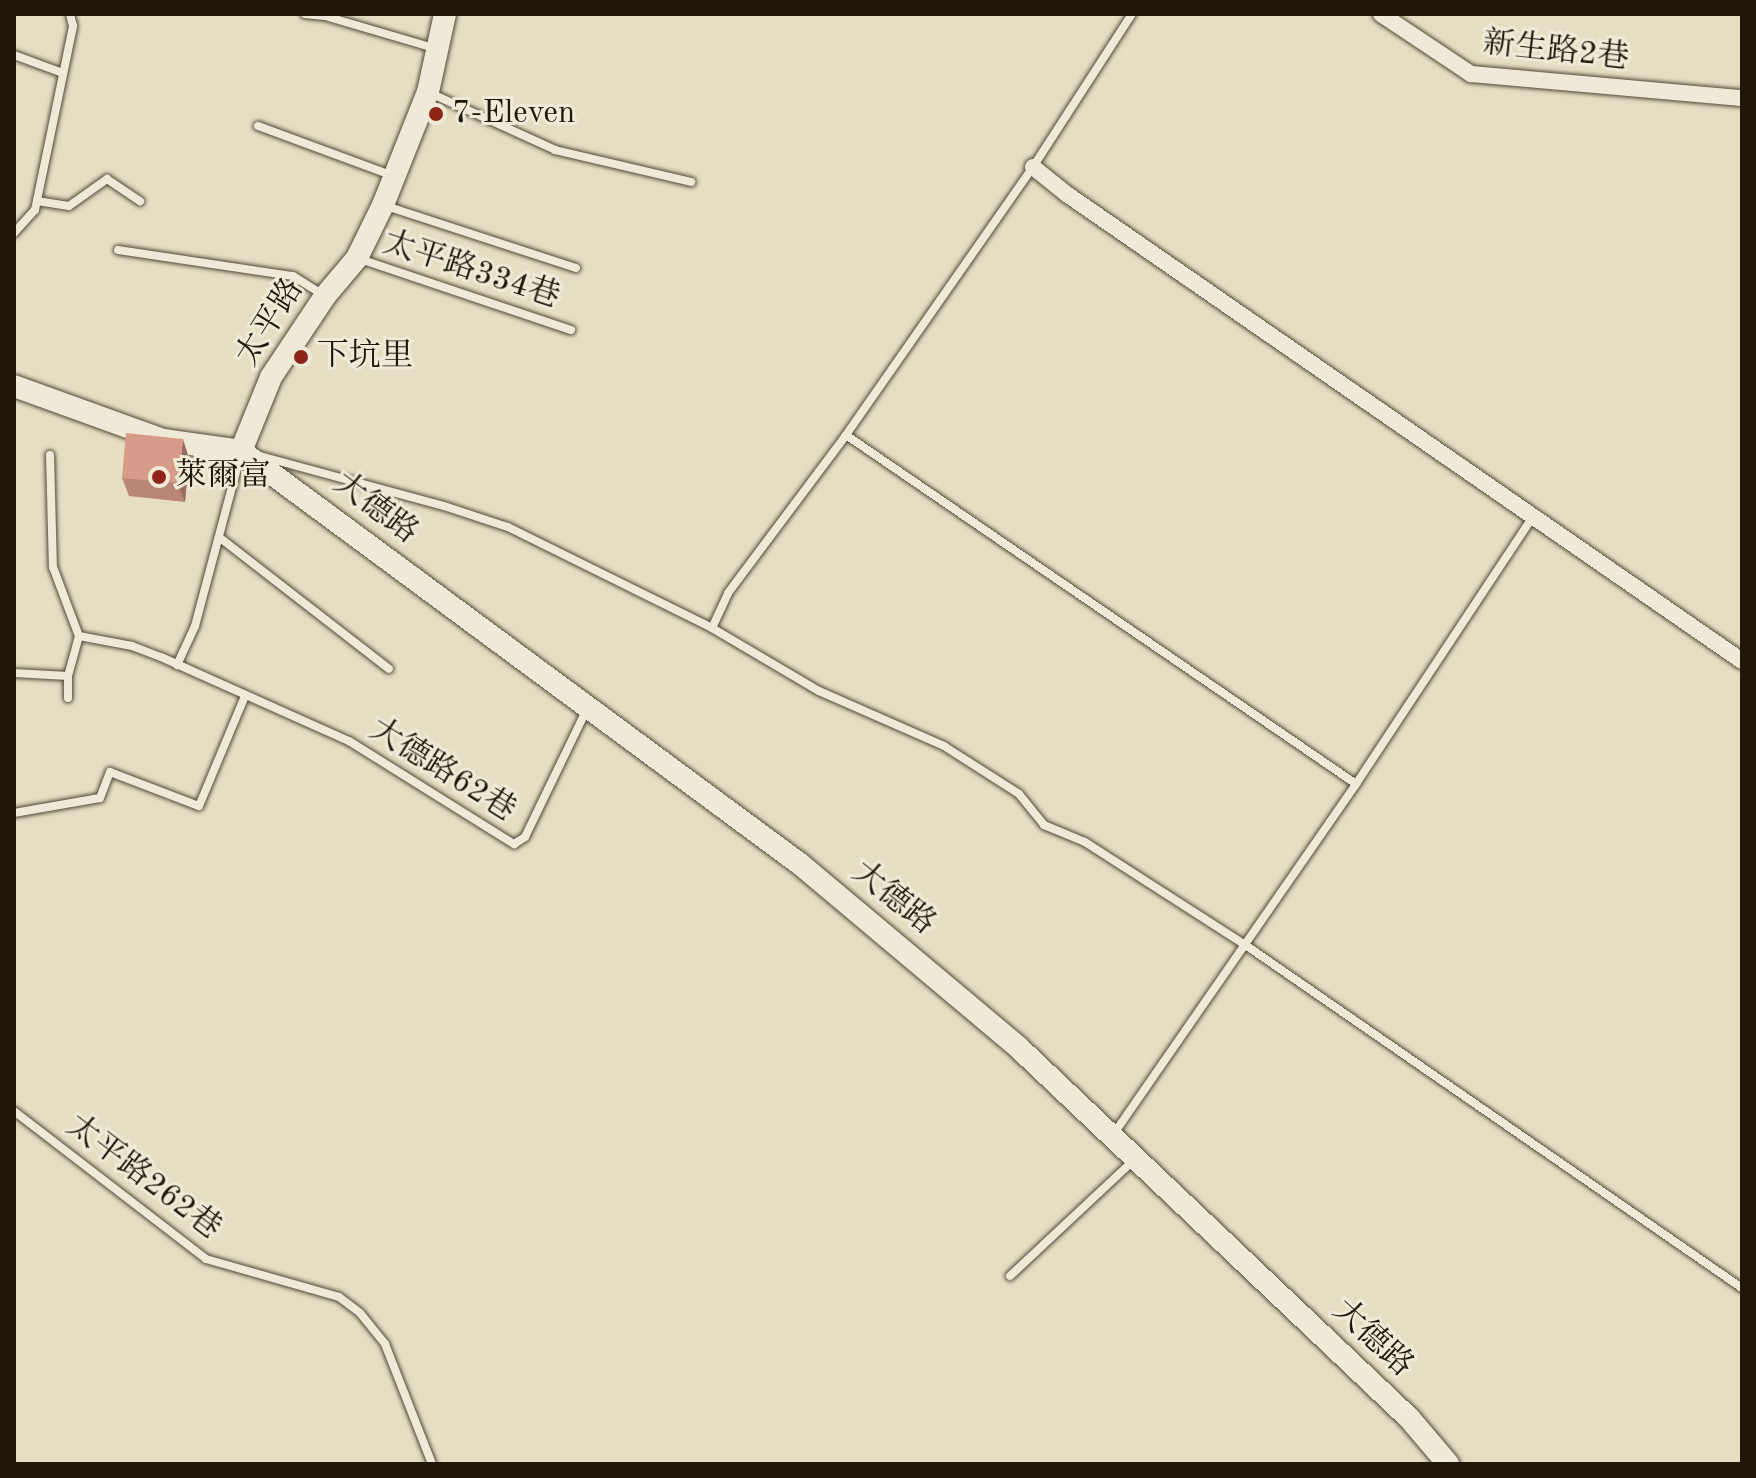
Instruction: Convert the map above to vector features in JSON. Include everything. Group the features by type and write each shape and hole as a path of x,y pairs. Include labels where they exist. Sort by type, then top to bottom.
{"street":[{"name":"太平路","path":"241,451 271,377 325,296 357,258 383,205 428,92 445,14"},
{"name":"新生路2巷","path":"1381,14 1471,74 1742,98"},
{"path":"1033,167 1742,661"},
{"path":"14,386 163,440 241,451"},
{"name":"大德路","path":"241,451 811,874 948,986 1112,1135 1134,1160 1410,1419 1448,1464"}],"lane":[{"path":"14,233 35,210 73,26 70,14"},
{"path":"305,14 325,16 438,49"},
{"path":"712,628 728,593 846,435 1033,167 1132,14"},
{"path":"14,55 63,73"},
{"path":"428,92 555,150 691,182"},
{"path":"258,126 393,176"},
{"path":"37,201 69,206 107,179 140,201"},
{"path":"383,205 576,268"},
{"path":"118,250 293,276 325,296"},
{"name":"太平路334巷","path":"357,258 571,330"},
{"path":"846,435 1356,784"},
{"path":"177,665 195,626 241,451 444,506 508,527 712,628 819,691 944,746 1019,794 1044,825 1085,842 1244,944 1742,1288"},
{"path":"50,455 53,567 79,636 68,676 68,698"},
{"path":"1112,1135 1356,784 1533,517"},
{"path":"219,537 389,669"},
{"path":"14,813 100,798 110,772 199,806 245,696 132,646 79,636"},
{"path":"14,673 68,676"},
{"name":"大德路62巷","path":"245,696 349,741 514,844 525,837 588,708"},
{"name":"太平路262巷","path":"14,1111 206,1259 339,1297 360,1313 385,1344 432,1464"},
{"path":"1010,1276 1134,1160"}],"building":[{"path":"126,433 183,439 178,483 122,478"}],"place":[{"name":"7-Eleven","path":"436,114"},
{"name":"下坑里","path":"301,357"},
{"name":"萊爾富","path":"159,477"}]}
